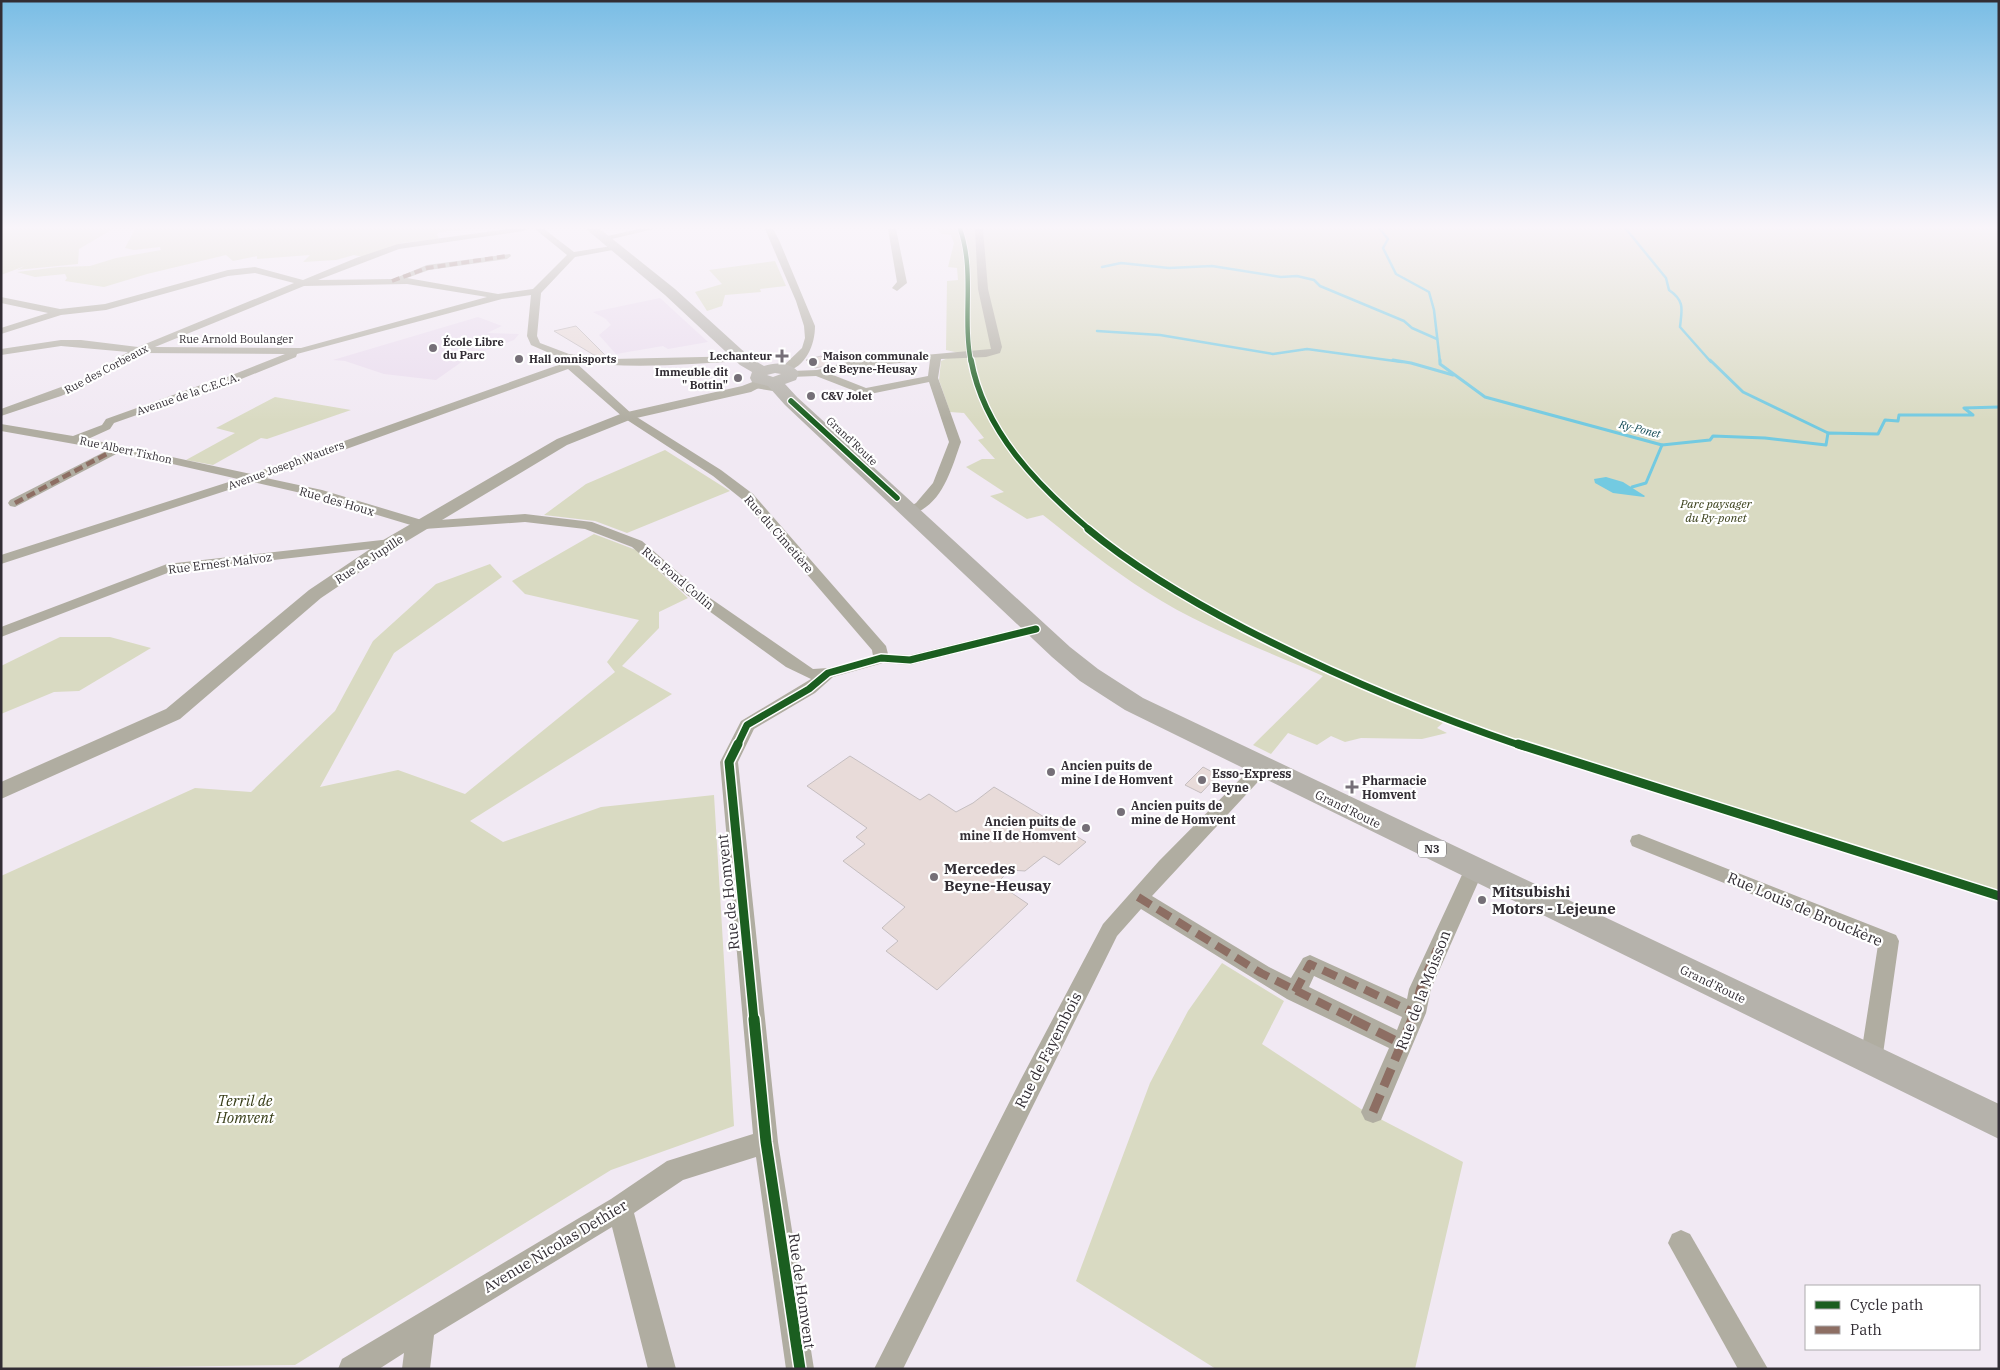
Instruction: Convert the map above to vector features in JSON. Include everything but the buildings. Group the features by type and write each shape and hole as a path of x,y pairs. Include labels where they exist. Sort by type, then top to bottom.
{"main road":[{"name":"Grand'Route","path":"671,293 748,364 775,379 909,510 1036,629 1089,675 1134,704 1871,1062 1999,1122"}],"street":[{"path":"1,331 60,312 106,307 153,293"},
{"name":"Rue des Corbeaux","path":"1,413 57,394 87,381 139,350 277,293"},
{"path":"482,293 501,296"},
{"name":"Rue Arnold Boulanger","path":"40,347 61,343 81,343 139,350 301,351 501,296 528,293"},
{"path":"536,293 533,308 534,342 536,345 569,361 632,364 742,358"},
{"path":"775,379 805,352 812,330 798,293"},
{"path":"775,379 817,373 847,365 952,355 988,354 996,351 997,347 984,293"},
{"path":"1,300 60,312"},
{"path":"1,352 40,347"},
{"path":"1,360 40,347"},
{"name":"Avenue de la C.E.C.A.","path":"77,440 106,427 110,422 205,387 220,384 301,351"},
{"path":"909,510 922,506 939,484 955,442 933,378 936,357"},
{"name":"Rue du Cimetière","path":"569,361 628,416 717,472 748,497 880,649 881,658"},
{"name":"Avenue Joseph Wauters","path":"1,560 194,499 569,361"},
{"path":"817,373 865,392 933,378"},
{"name":"Rue de Jupille","path":"1,791 172,714 315,594 391,543 562,442 628,416 775,379"},
{"name":"Rue Albert Tixhon","path":"1,427 118,448 250,478"},
{"path":"16,504 118,448"},
{"name":"Rue des Houx","path":"250,478 317,493 424,525"},
{"name":"Rue Fond Collin","path":"424,525 525,518 587,525 637,544 692,592 792,663 810,674 828,673"},
{"name":"Rue Ernest Malvoz","path":"1,632 167,568 391,543"},
{"name":"Rue de Homvent","path":"800,1369 766,1142 729,762 747,725 809,689 828,673 866,664 881,658 910,660 1036,629"},
{"name":"Rue de Fayembois","path":"888,1369 1032,1080 1110,930 1262,767"},
{"name":"Rue Louis de Brouckère","path":"1639,841 1888,941 1871,1062"},
{"name":"Rue de la Moisson","path":"1374,1112 1415,1013 1420,989 1474,869"},
{"path":"1138,898 1295,992 1402,1044"},
{"path":"1295,992 1310,964 1415,1013"},
{"name":"Avenue Nicolas Dethier","path":"352,1369 620,1208 676,1170 766,1142"},
{"path":"620,1208 662,1369"},
{"path":"1681,1243 1754,1369"},
{"path":"416,1369 421,1327"}],"shaded area":[{"path":"660,298 708,342 668,349 663,346 616,354 599,335 611,325 606,319 593,312"},
{"name":"École Libre du Parc","path":"478,317 502,326 487,333 519,334 514,340 470,356 436,380 384,374 345,361 333,360"}],"green space":[{"path":"696,293 750,293 725,295 722,306 707,311"},
{"name":"Parc paysager du Ry-ponet","path":"947,293 1999,293 1999,890 1551,753 1451,716 1437,728 1447,733 1422,739 1361,738 1345,742 1331,736 1317,745 1288,733 1271,754 1253,745 1323,676 1211,627 1168,605 1107,565 1043,515 1027,519 990,496 1004,492 966,467 982,459 995,459 978,440 984,438 964,413 950,412 939,380 941,361 959,353 946,350"},
{"path":"275,397 351,410 267,439 261,438 213,465 186,460 235,433 216,428"},
{"path":"665,450 730,491 627,533 595,521 544,515 586,484"},
{"name":"Terril de Homvent","path":"594,534 636,550 688,598 659,612 659,628 622,666 672,694 470,821 503,842 601,807 714,795 734,1126 611,1170 295,1365 1,1369 1,876 195,788 251,792 335,711 373,641 436,584 490,564 502,577 394,653 320,787 398,770 465,794 615,672 607,662 639,620 525,594 512,581"},
{"path":"60,637 110,637 151,648 79,691 54,692 1,714 1,666"},
{"path":"1222,963 1284,1001 1262,1044 1361,1109 1463,1162 1415,1369 1216,1369 1076,1281 1150,1083 1188,1011"}],"water":[{"path":"1606,477 1623,482 1645,496 1613,493 1595,483 1594,479"}],"waterway":[{"path":"1337,293 1404,321 1412,328 1437,339"},
{"name":"Ry-Ponet","path":"1429,293 1434,310 1440,362"},
{"path":"1673,293 1678,298 1681,306 1680,327 1711,362"},
{"path":"1097,331 1160,335 1273,354 1307,349 1402,362"},
{"path":"1393,360 1453,375"},
{"path":"1710,360 1743,392 1828,433"},
{"name":"Ry-Ponet","path":"1440,362 1440,364 1485,397 1662,445"},
{"name":"Ry-Ponet","path":"1828,433 1878,434 1885,420 1898,421 1899,415 1973,415 1964,408 1999,407"},
{"name":"Ry-Ponet","path":"1662,445 1710,440 1713,436 1765,438 1826,445 1828,433"},
{"path":"1632,487 1646,483 1662,445"}],"marked path":[{"path":"15,503 110,454 118,448"},
{"path":"1138,897 1261,973 1402,1044"},
{"path":"1373,1112 1415,1013 1420,989 1437,949"},
{"path":"1295,992 1310,964 1415,1013"}],"cycle path":[{"path":"967,293 968,341 973,374 978,390 994,423 1016,455 1040,484 1096,536 1127,559 1193,600 1282,648 1339,675 1455,722 1572,763 1999,896"},
{"path":"791,401 897,498"},
{"path":"800,1369 766,1142 729,762 747,725 809,689 828,673 866,664 881,658 910,660 1036,629"}],"place":[{"name":"École Libre du Parc","path":"433,348"},
{"name":"Lechanteur","path":"782,356"},
{"name":"Hall omnisports","path":"519,359"},
{"name":"Maison communale de Beyne-Heusay","path":"813,362"},
{"name":"Immeuble dit \" Bottin\"","path":"738,378"},
{"name":"C&V Jolet","path":"811,396"},
{"name":"Ancien puits de mine I de Homvent","path":"1051,772"},
{"name":"Esso-Express Beyne","path":"1202,780"},
{"name":"Pharmacie Homvent","path":"1352,787"},
{"name":"Ancien puits de mine de Homvent","path":"1121,812"},
{"name":"Ancien puits de mine II de Homvent","path":"1086,828"},
{"name":"Mercedes Beyne-Heusay","path":"934,877"},
{"name":"Mitsubishi Motors - Lejeune","path":"1482,900"}]}
